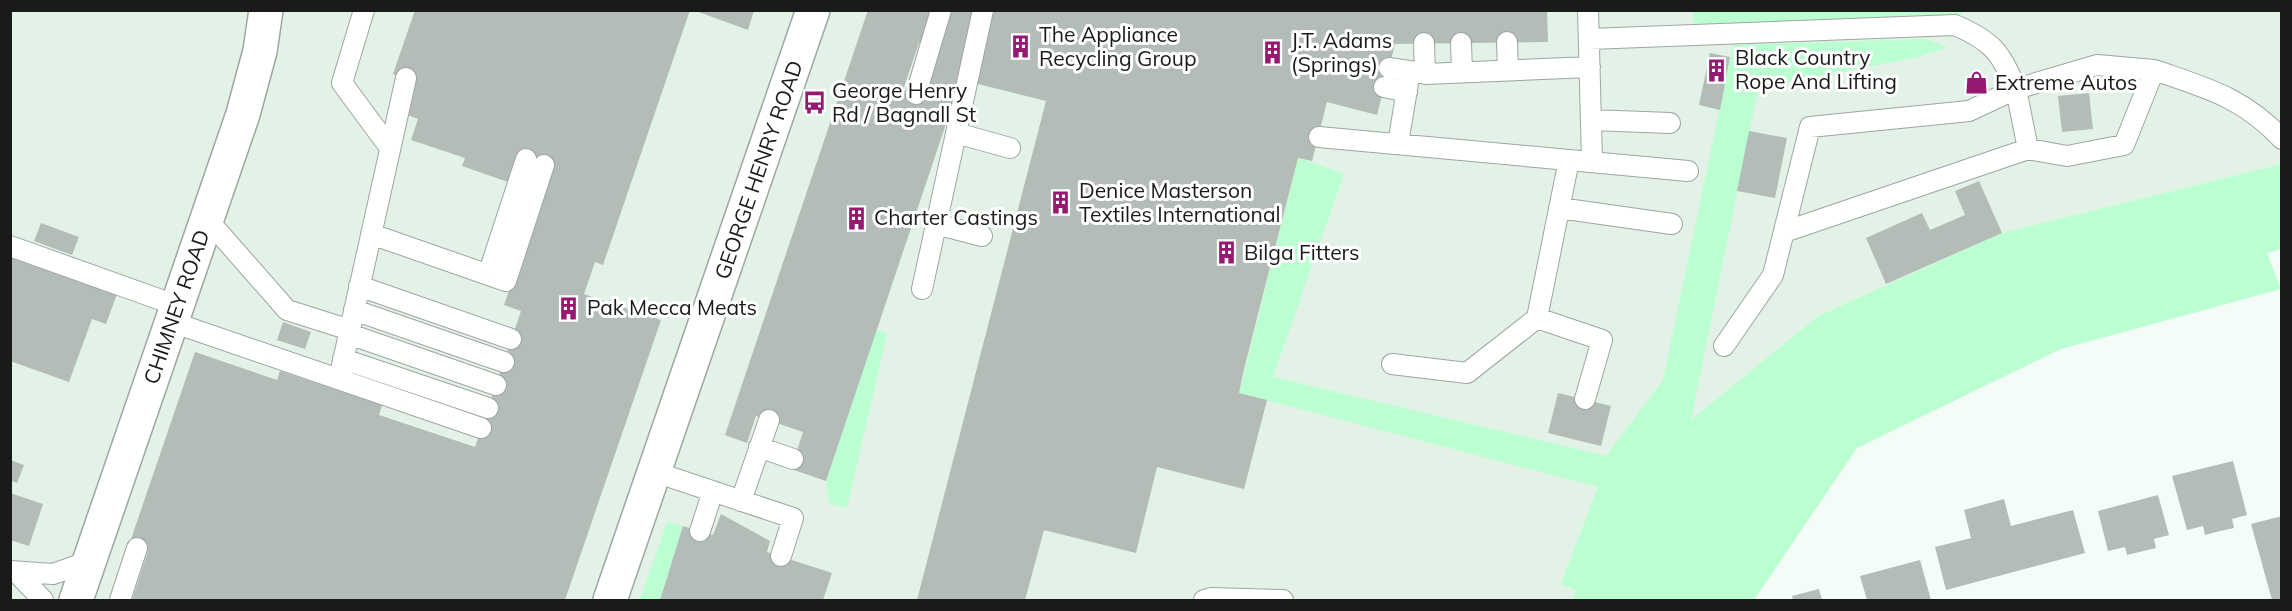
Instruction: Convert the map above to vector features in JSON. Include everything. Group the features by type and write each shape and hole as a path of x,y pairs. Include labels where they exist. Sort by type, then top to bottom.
{"street":[{"name":"CHIMNEY ROAD","path":"76,600 243,114 260,51 266,10"},
{"name":"GEORGE HENRY ROAD","path":"610,600 813,10"}],"lane":[{"path":"364,10 342,83 390,148"},
{"path":"916,94 941,10"},
{"path":"922,289 983,10"},
{"path":"1588,10 1592,162"},
{"path":"1589,39 1955,25 1984,38 2006,64 2016,89 2028,149"},
{"path":"1507,42 1508,70"},
{"path":"1398,144 1407,92 1417,72 1424,43"},
{"path":"1461,43 1462,72"},
{"path":"1724,346 1773,275 1810,127 1969,111 2016,89 2097,65 2154,70 2224,94 2260,116 2282,139"},
{"path":"1407,92 1386,77 1417,72 1590,67"},
{"path":"1784,232 2028,149 2067,156 2124,146 2154,70"},
{"path":"339,379 406,78"},
{"path":"1591,120 1670,123"},
{"path":"956,133 1010,148"},
{"path":"1319,137 1688,171"},
{"path":"1392,364 1467,373 1537,318 1569,160"},
{"path":"371,234 506,281 535,162"},
{"path":"1559,208 1672,224"},
{"path":"207,219 287,310 496,385"},
{"path":"936,224 982,236"},
{"path":"10,246 339,379 481,428"},
{"path":"359,286 511,339"},
{"path":"354,310 504,362"},
{"path":"1537,318 1602,340 1585,399"},
{"path":"343,358 488,408"},
{"path":"741,501 769,420"},
{"path":"759,447 794,459"},
{"path":"655,472 793,518 781,556"},
{"path":"700,531 713,491"},
{"path":"120,600 137,548"},
{"path":"14,572 53,574 90,561"},
{"path":"14,572 43,600"},
{"path":"1204,600 1211,598 1283,600"}],"shaded area":[{"path":"10,11 2281,11 2281,164 2002,233 1818,316 1691,421 1599,487 1561,584 1576,591 1572,600 11,600"}],"green space":[{"path":"1693,11 1963,11 1959,17 1693,31"},
{"path":"1925,39 1948,47 1918,57 1758,89 1691,420 1818,316 2002,233 2281,164 2281,249 2267,253 2281,289 2061,349 1857,448 1754,600 1572,600 1576,591 1561,584 1598,487 1239,393 1298,158 1344,174 1273,377 1606,456 1663,380 1733,45"},
{"path":"876,330 887,333 847,508 829,503 826,481"},
{"path":"667,522 683,526 660,600 640,600"}],"building":[{"name":"Pak Mecca Meats","path":"415,10 690,10 603,265 595,262 584,294 661,320 565,600 132,600 148,551 129,545 195,352 277,380 280,371 382,405 379,415 475,447 521,311 504,305 551,167 517,156 508,182 462,166 465,158 411,140 418,119 405,114 416,82 393,74"},
{"path":"693,10 754,10 748,30"},
{"name":"Charter Castings","path":"868,10 930,10 928,16 933,18 923,46 919,43 903,90 924,97 951,10 974,10 952,106 826,481 791,469 803,432 756,416 747,443 725,435"},
{"path":"992,10 1547,10 1548,42 1395,44 1377,115 1327,102 1312,161 1298,158 1244,369 1239,393 1267,400 1244,489 1157,467 1136,553 1044,530 1025,600 917,600 1046,101 974,83"},
{"name":"Black Country Rope And Lifting","path":"1710,53 1730,57 1720,110 1699,105"},
{"path":"2089,93 2093,129 2062,132 2058,96"},
{"path":"1749,131 1787,138 1775,198 1737,191"},
{"path":"1979,181 2002,233 1886,284 1866,238 1922,213 1930,230 1965,215 1955,191"},
{"path":"41,223 79,237 72,255 34,241"},
{"path":"10,255 117,294 106,324 92,319 69,382 10,361"},
{"path":"283,322 311,332 305,349 277,340"},
{"path":"1558,393 1611,406 1601,446 1548,433"},
{"path":"10,460 24,465 17,483 10,480"},
{"path":"2233,461 2247,515 2232,519 2234,528 2205,535 2203,526 2187,530 2172,476"},
{"path":"10,493 43,504 29,546 10,540"},
{"path":"2158,495 2169,535 2154,539 2156,548 2127,555 2125,547 2108,551 2098,511"},
{"path":"2004,499 2011,526 2073,510 2085,553 1946,590 1935,547 1971,538 1964,510"},
{"path":"721,514 770,541 767,552 832,573 823,600 660,600 683,526 713,535"},
{"path":"2282,516 2282,600 2272,600 2251,524"},
{"path":"1920,560 1931,600 1867,600 1860,576"},
{"path":"1819,589 1822,600 1793,600 1792,596"}],"place":[{"name":"The Appliance Recycling Group","path":"1021,47"},
{"name":"J.T. Adams (Springs)","path":"1273,53"},
{"name":"Black Country Rope And Lifting","path":"1717,70"},
{"name":"Extreme Autos","path":"1977,83"},
{"name":"George Henry Rd / Bagnall St","path":"814,103"},
{"name":"Denice Masterson Textiles International","path":"1061,203"},
{"name":"Charter Castings","path":"856,218"},
{"name":"Bilga Fitters","path":"1226,253"},
{"name":"Pak Mecca Meats","path":"569,308"}]}
